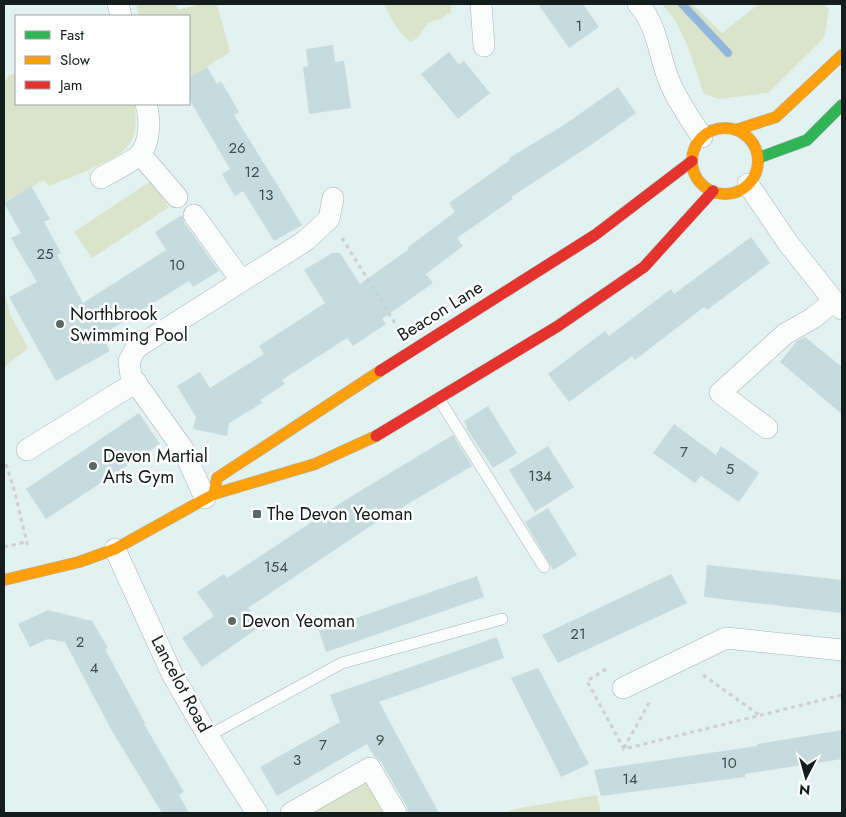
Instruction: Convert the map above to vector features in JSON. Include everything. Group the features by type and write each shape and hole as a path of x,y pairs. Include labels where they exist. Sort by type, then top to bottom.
{"street":[{"path":"481,4 484,46"},
{"path":"638,4 651,26 670,83 702,137"},
{"path":"736,130 776,117 842,54"},
{"path":"101,178 141,154 148,137 150,125 146,105"},
{"path":"758,158 807,140 842,105"},
{"path":"718,128 727,128 745,134 751,140 758,158 754,176 748,184 732,193 713,191 704,186 698,179 692,161 693,152 702,137 718,128"},
{"path":"141,154 177,197"},
{"name":"Beacon Lane","path":"210,496 216,478 412,350 595,235 692,161"},
{"path":"748,184 788,243 838,305 785,334 720,393 767,428"},
{"path":"4,580 79,562 115,549 210,496 315,464 383,433 558,326 644,267 713,191"},
{"path":"210,496 183,449 131,376 129,361 136,348 305,240 331,208"},
{"path":"194,215 241,280"},
{"path":"27,450 136,382"},
{"name":"Lancelot Road","path":"115,549 172,674 208,736 257,813"},
{"path":"623,688 726,638 842,650"},
{"path":"291,813 370,768 396,813"}],"lane":[{"path":"439,399 544,567"},
{"path":"208,736 342,663 502,619"}],"path":[{"path":"331,208 412,350"},
{"path":"4,456 16,493 26,542 38,572"},
{"path":"4,547 26,542"},
{"path":"683,659 759,716"},
{"path":"623,688 606,669 587,681 624,749"},
{"path":"624,749 647,708 662,669"},
{"path":"624,749 842,695"}],"green space":[{"path":"136,4 176,4 178,10 201,4 217,4 230,52 190,77 190,15 139,15"},
{"path":"384,4 451,4 451,12 440,19 428,23 418,37 411,42 398,29"},
{"path":"661,4 692,4 722,33 759,4 824,4 829,9 824,38 768,93 719,99 704,94 682,34 669,12"},
{"path":"15,73 15,105 134,105 136,125 132,141 123,151 92,168 49,186 44,180 4,202 4,84 9,75"},
{"path":"151,181 169,207 92,258 74,232"},
{"path":"4,290 10,314 28,348 4,367"},
{"path":"369,775 390,813 301,813"},
{"path":"597,795 601,813 506,813 515,809"}],"building":[{"path":"538,4 583,4 599,27 569,48"},
{"path":"333,45 335,62 344,61 351,108 309,114 303,67 308,66 306,49"},
{"path":"449,52 459,65 464,61 490,93 458,119 421,74"},
{"path":"207,67 217,84 221,81 239,112 234,115 302,225 274,241 243,191 235,196 222,174 230,169 190,101 190,77"},
{"path":"618,87 636,113 511,197 513,199 457,238 463,246 426,274 433,283 382,319 386,324 353,346 347,338 282,380 285,384 260,400 262,403 229,423 227,436 193,429 196,417 177,386 200,372 210,388 264,354 259,346 325,303 304,270 332,253 340,253 360,284 409,249 407,248 455,212 449,203 510,160 509,158 564,125"},
{"path":"31,186 50,219 44,222 61,253 57,255 83,303 166,250 155,232 182,215 184,222 219,271 193,287 189,281 102,335 110,351 56,381 9,297 37,282 11,238 21,233 4,203"},
{"path":"751,237 770,263 707,310 704,307 635,360 632,356 569,402 548,374 605,331 609,336 671,289 674,294"},
{"path":"805,337 842,367 842,414 780,362 797,341"},
{"path":"488,406 517,453 493,468 466,428 464,421"},
{"name":"Devon Martial Arts Gym","path":"139,413 160,444 46,519 26,489"},
{"path":"674,424 716,455 721,446 759,473 739,502 701,476 695,483 653,453"},
{"path":"453,435 472,466 369,527 248,608 261,626 202,667 182,638 214,616 197,592 224,574 227,578 342,502"},
{"path":"548,446 574,487 535,512 509,470"},
{"path":"548,508 577,555 553,570 525,522"},
{"path":"707,565 842,580 842,613 704,597"},
{"path":"671,574 687,603 558,663 542,635"},
{"path":"477,576 484,597 326,652 319,631"},
{"path":"48,610 92,621 108,648 105,649 144,724 184,792 179,795 189,813 162,813 112,731 65,642 48,639 30,647 18,624"},
{"path":"497,637 504,658 379,702 439,813 408,813 407,807 381,762 374,756 367,744 277,796 260,767 340,722 330,695"},
{"path":"538,668 589,764 561,777 511,678"},
{"path":"842,730 842,759 745,774 745,777 601,796 594,770 757,746 757,744"}],"waterway":[{"path":"682,4 728,53"}],"traffic: fast":[{"path":"758,158 807,140 842,105"}],"traffic: slow":[{"path":"736,130 776,117 842,55"},
{"path":"725,128 738,131 748,138 755,148 758,161 755,174 748,184 738,191 725,194 712,191 702,184 695,174 692,161 695,148 702,138 712,131 725,128"},
{"path":"214,494 217,478 380,371"},
{"path":"4,580 79,562 115,549 214,494 315,464 376,436"}],"traffic: jam":[{"path":"380,371 595,235 692,161"},
{"path":"376,436 558,326 644,267 713,191"}],"place":[{"name":"Northbrook Swimming Pool","path":"60,324"},
{"name":"Devon Martial Arts Gym","path":"93,466"},
{"name":"The Devon Yeoman","path":"257,514"},
{"name":"Devon Yeoman","path":"232,621"}]}
